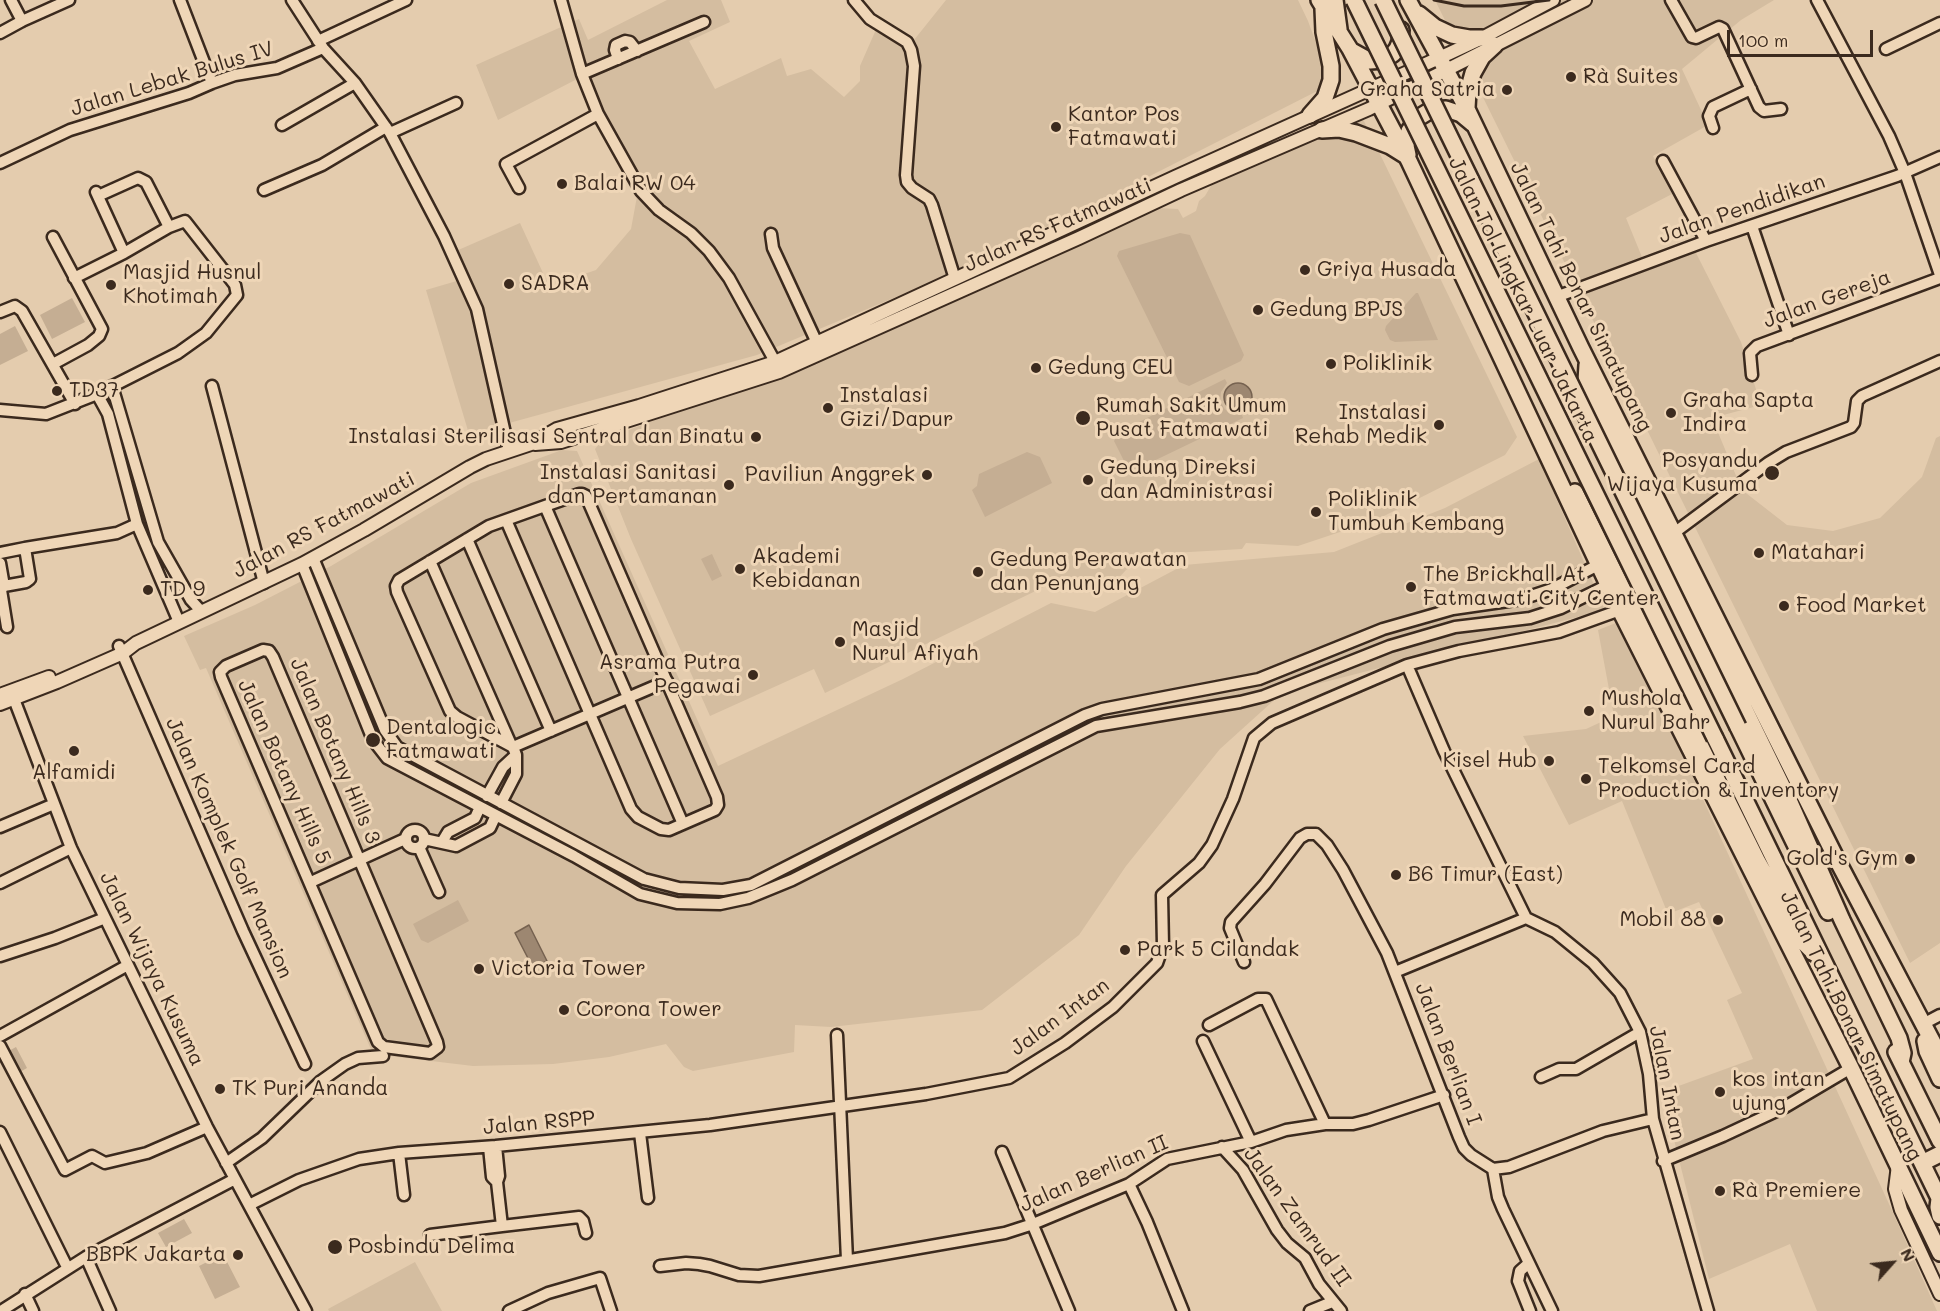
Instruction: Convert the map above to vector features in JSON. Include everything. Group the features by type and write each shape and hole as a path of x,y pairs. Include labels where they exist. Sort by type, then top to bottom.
{"highway":[{"name":"Jalan Tol Lingkar Luar Jakarta","path":"1354,0 1940,1199"},
{"name":"Jalan Tol Lingkar Luar Jakarta","path":"1383,0 1901,1062 1936,1127 1940,1141"},
{"path":"1350,49 1359,56 1373,61 1387,58 1395,51 1400,42 1401,30 1391,0"},
{"path":"1408,0 1419,14 1436,27 1452,35 1489,41 1473,73 1468,91 1467,109"},
{"name":"Jalan Tahi Bonar Simatupang","path":"1408,0 1467,109 1556,297 1836,858 1940,1056"},
{"path":"1310,115 1325,98 1331,81 1331,66 1324,32 1326,3"},
{"name":"Jalan Tahi Bonar Simatupang","path":"1326,3 1339,35 1350,49 1408,158 1620,610 1851,1068 1940,1253"},
{"path":"1408,158 1406,146 1409,131 1418,118 1431,110 1446,109 1461,114 1474,124"},
{"path":"1322,130 1338,129 1356,133 1390,146 1408,158"},
{"path":"1587,359 1586,381 1590,391 1806,836 1842,920 1899,1038 1903,1053 1901,1062"},
{"path":"1552,464 1568,481 1583,506 1731,807 1776,893 1803,942 1821,957"},
{"path":"1924,1027 1927,1051 1940,1079"},
{"path":"1922,1162 1940,1154"},
{"path":"1940,1199 1938,1207 1940,1216"}],"main road":[{"name":"Jalan RS Fatmawati","path":"1489,41 1535,5 1552,0"},
{"name":"Jalan RS Fatmawati","path":"0,704 264,583 364,530 470,467 531,444 557,429 608,422 777,367 1079,238 1181,190 1322,130 1379,104 1442,64 1585,0"},
{"name":"Jalan RS Fatmawati","path":"777,367 817,343 1310,115 1372,89 1442,64"},
{"path":"1072,225 1079,238"},
{"name":"Jalan RS Fatmawati","path":"0,694 121,650"},
{"path":"1898,1165 1895,1190 1901,1210 1940,1294"}],"street":[{"path":"11,0 22,21"},
{"path":"0,33 69,0"},
{"path":"180,0 212,83"},
{"path":"292,0 320,45 355,83 388,130 444,236 477,309 509,451"},
{"name":"Jalan Lebak Bulus IV","path":"0,163 70,130 189,93 235,75 277,68 406,0"},
{"path":"854,0 870,18 907,42 911,50 914,66 907,182 932,205 955,279"},
{"path":"1671,0 1692,37 1695,38 1719,27 1723,29 1756,103 1764,111 1781,109"},
{"name":"Jalan Gereja","path":"1752,375 1750,353 1757,346 1940,277 1905,173 1880,116 1817,0"},
{"path":"562,1 582,75 598,114 641,191 659,210 691,233 709,251 729,278 777,367"},
{"path":"582,75 704,22"},
{"path":"1886,49 1940,23"},
{"path":"282,125 355,83"},
{"path":"1713,128 1709,116 1713,107 1751,89"},
{"path":"264,190 321,165 388,130 456,103"},
{"path":"519,188 507,164 598,114"},
{"name":"Jalan Pendidikan","path":"1556,297 1706,241 1905,173 1940,158"},
{"path":"1663,161 1706,241"},
{"path":"124,252 97,194 138,178 146,182 169,227"},
{"path":"0,410 46,414 97,394 178,353 206,333 237,295 235,285 185,221 169,227 74,278"},
{"path":"1752,226 1789,335"},
{"path":"771,234 773,248 817,343"},
{"path":"53,237 102,329 99,336 88,345 53,364"},
{"path":"0,312 15,306 22,311 75,404"},
{"path":"1674,533 1786,452 1851,427 1854,423 1857,401 1862,396 1940,361"},
{"path":"112,386 158,542 191,600 201,611"},
{"path":"212,386 264,583"},
{"path":"97,394 108,414 137,524 179,622"},
{"path":"108,414 119,410"},
{"path":"506,520 631,810 638,817 661,829 669,830 715,810 718,804 717,797 586,496 579,494 489,526 399,580 396,586 450,711 514,751"},
{"path":"545,506 683,824"},
{"path":"0,554 117,533 137,524"},
{"path":"467,539 551,730"},
{"path":"4,586 26,582 30,579 25,548"},
{"path":"307,561 385,730 397,747 644,879 679,888 723,890 751,885 1085,715 1102,709 1259,679 1383,629 1453,609 1522,599 1552,589 1599,565"},
{"path":"307,561 373,740 387,758 640,894 677,903 720,904 748,898 792,880 1096,726 1264,696 1390,646 1455,627 1530,618 1561,608 1608,585"},
{"path":"430,561 514,751 516,774 501,803"},
{"path":"0,563 4,586 1,591 7,627"},
{"path":"1583,573 1593,592"},
{"name":"Jalan Intan","path":"840,1105 926,1094 1009,1078 1065,1043 1113,1006 1157,963 1163,946 1162,895 1199,863 1212,845 1233,799 1254,738 1272,723 1407,665 1460,651 1559,632 1620,610"},
{"name":"Jalan Komplek Golf Mansion","path":"121,650 243,931 305,1064"},
{"name":"Jalan Botany Hills 5","path":"273,657 269,651 263,650 226,666 220,672 221,677 378,1042"},
{"name":"Jalan Botany Hills 3","path":"273,657 438,1047 430,1053 384,1047 378,1042"},
{"path":"1407,665 1447,758 1526,918"},
{"path":"487,796 514,751 551,730 667,681"},
{"path":"1236,685 1240,702"},
{"name":"Jalan Wijaya Kusuma","path":"14,699 71,848 207,1127 306,1311"},
{"path":"0,826 54,804"},
{"path":"442,842 448,832 475,818 480,807"},
{"path":"405,839 410,847 421,843 442,842 456,846 490,828 496,815"},
{"path":"310,882 405,839 406,835 414,830 419,831 421,843 439,892"},
{"path":"1244,962 1230,928 1231,922 1300,838 1313,833 1323,840 1343,870 1395,972"},
{"path":"0,883 71,848"},
{"path":"786,867 792,880"},
{"path":"0,956 105,918"},
{"name":"Jalan Intan","path":"1526,918 1555,932 1593,963 1620,993 1640,1032 1650,1084 1653,1119 1663,1161 1724,1137 1785,1107 1851,1068"},
{"name":"Jalan Berlian I","path":"1493,1169 1464,1148 1395,972 1526,918"},
{"path":"0,1036 128,965"},
{"path":"1209,1025 1258,999 1266,999 1325,1124"},
{"path":"1924,1027 1940,1015"},
{"path":"1541,1077 1559,1069 1576,1069 1640,1032"},
{"path":"837,1035 847,1260"},
{"path":"1203,1041 1251,1142"},
{"path":"0,1046 66,1170 94,1157 105,1163 147,1153 207,1127"},
{"path":"226,1163 262,1138 321,1081 345,1064 358,1058 383,1056"},
{"name":"Jalan Berlian II","path":"660,1266 699,1264 739,1275 759,1276 973,1239 1033,1224 1129,1184 1167,1159 1251,1142 1286,1130 1325,1124 1353,1124 1444,1095"},
{"name":"Jalan RSPP","path":"249,1205 299,1180 344,1163 399,1153 640,1133 840,1105"},
{"path":"1552,1311 1498,1197 1493,1169 1509,1167 1603,1131 1653,1119"},
{"path":"0,1132 67,1267"},
{"path":"640,1133 648,1198"},
{"path":"492,1147 499,1176 497,1182 502,1226"},
{"name":"Jalan Zamrud II","path":"1222,1147 1243,1170 1277,1230 1287,1243 1305,1258 1319,1284 1341,1311"},
{"path":"1002,1152 1069,1311"},
{"path":"399,1153 405,1196"},
{"path":"1663,1161 1708,1311"},
{"path":"1,1311 67,1267 235,1179"},
{"path":"1129,1184 1183,1311"},
{"path":"430,1235 579,1217 583,1221 586,1233"},
{"path":"86,1257 110,1311"},
{"path":"1529,1263 1518,1275 1518,1281 1530,1311"},
{"path":"509,1311 554,1291 600,1278 610,1311"},
{"path":"25,1294 33,1311"},
{"path":"1310,1311 1332,1302"}],"shaded area":[{"path":"667,0 721,0 730,22 689,41 715,89 781,58 787,76 811,69 844,97 860,81 860,66 878,25 914,40 946,0 1298,0 1331,84 1093,205 908,292 757,355 469,434 426,290 467,278 456,251 520,223 549,286 596,270 631,229 638,191 579,78 498,120 476,65 579,19 588,40"},
{"path":"1435,0 1774,0 1741,20 1682,69 1708,125 1653,156 1672,194 1626,218 1644,262 1695,251 1741,342 1761,405 1712,418 1742,490 1787,525 1833,531 1880,518 1922,477 1936,438 1940,436 1940,943 1910,963"},
{"name":"Rumah Sakit Umum Pusat Fatmawati","path":"1362,117 1517,437 1505,455 1376,520 1298,546 1246,543 1242,549 1172,553 1147,559 1126,570 1115,582 1100,588 1084,584 1052,583 825,693 814,669 710,716 631,539 595,449 599,444 618,434 783,372 1158,208 1178,209 1183,218 1196,211 1199,201 1212,184 1278,157 1281,153"},
{"path":"1180,233 1190,235 1244,355 1241,361 1189,386 1179,382 1117,256 1119,251"},
{"path":"1418,293 1438,340 1395,342 1390,340 1385,330 1386,326"},
{"path":"72,298 85,322 52,339 40,315"},
{"path":"15,326 28,351 0,365 0,334"},
{"path":"1225,379 1227,383 1221,392 1220,400 1228,412 1242,415 1243,418 1137,469 1127,467 1114,441 1119,432"},
{"path":"1238,383 1248,387 1252,397 1248,407 1238,411 1228,407 1224,397 1228,387"},
{"path":"562,450 577,451 718,766 903,679 1051,603 1095,612 1184,565 1334,552 1445,508 1539,459 1605,610 1282,693 1220,749 1126,866 1079,935 982,1010 831,1027 795,1025 794,1052 693,1071 684,1067 666,1044 609,1057 553,1064 473,1066 373,1054 206,668 200,670 184,636 255,605 331,566 471,483"},
{"path":"1027,452 1040,457 1052,483 985,517 972,490 977,486 979,474"},
{"path":"712,554 722,576 712,581 701,559"},
{"path":"1621,621 1937,1311 1817,1311 1790,1244 1709,1279 1662,1092 1753,1059 1727,1000 1742,993 1699,902 1668,914 1622,801 1569,825 1523,736 1586,729 1614,716 1598,630"},
{"path":"458,900 469,921 428,943 421,940 413,924"},
{"path":"529,925 547,961 533,968 515,933"},
{"path":"16,1047 27,1068 18,1073 7,1052"},
{"path":"184,1219 192,1233 166,1247 158,1233"},
{"path":"223,1254 240,1287 215,1299 199,1266"},
{"path":"415,1262 442,1311 329,1311 328,1309"}],"railway":[{"path":"1434,0 1464,6 1501,6 1549,0"}],"place":[{"name":"Rà Suites","path":"1571,77"},
{"name":"Graha Satria","path":"1507,90"},
{"name":"Kantor Pos Fatmawati","path":"1056,127"},
{"name":"Balai RW 04","path":"562,184"},
{"name":"Griya Husada","path":"1305,270"},
{"name":"SADRA","path":"509,284"},
{"name":"Masjid Husnul Khotimah","path":"111,285"},
{"name":"Gedung BPJS","path":"1258,310"},
{"name":"Poliklinik","path":"1331,364"},
{"name":"Gedung CEU","path":"1036,368"},
{"name":"TD37","path":"57,391"},
{"name":"Instalasi Gizi/Dapur","path":"828,408"},
{"name":"Graha Sapta Indira","path":"1671,413"},
{"name":"Rumah Sakit Umum Pusat Fatmawati","path":"1083,418"},
{"name":"Instalasi Rehab Medik","path":"1439,425"},
{"name":"Instalasi Sterilisasi Sentral dan Binatu","path":"756,437"},
{"name":"Posyandu Wijaya Kusuma","path":"1772,473"},
{"name":"Paviliun Anggrek","path":"927,475"},
{"name":"Gedung Direksi dan Administrasi","path":"1088,480"},
{"name":"Instalasi Sanitasi dan Pertamanan","path":"729,485"},
{"name":"Poliklinik Tumbuh Kembang","path":"1316,512"},
{"name":"Matahari","path":"1759,553"},
{"name":"Akademi Kebidanan","path":"740,569"},
{"name":"Gedung Perawatan dan Penunjang","path":"978,572"},
{"name":"The Brickhall At Fatmawati City Center","path":"1411,587"},
{"name":"TD 9","path":"148,590"},
{"name":"Food Market","path":"1784,606"},
{"name":"Masjid Nurul Afiyah","path":"840,642"},
{"name":"Asrama Putra Pegawai","path":"753,675"},
{"name":"Mushola Nurul Bahr","path":"1589,711"},
{"name":"Dentalogic Fatmawati","path":"373,740"},
{"name":"Alfamidi","path":"74,751"},
{"name":"Kisel Hub","path":"1549,761"},
{"name":"Telkomsel Card Production & Inventory","path":"1586,779"},
{"name":"Gold's Gym","path":"1910,859"},
{"name":"B6 Timur (East)","path":"1396,875"},
{"name":"Mobil 88","path":"1718,920"},
{"name":"Park 5 Cilandak","path":"1125,950"},
{"name":"Victoria Tower","path":"479,969"},
{"name":"Corona Tower","path":"564,1010"},
{"name":"TK Puri Ananda","path":"220,1089"},
{"name":"kos intan ujung","path":"1720,1092"},
{"name":"Rà Premiere","path":"1720,1191"},
{"name":"Posbindu Delima","path":"335,1247"},
{"name":"BBPK Jakarta","path":"238,1255"}]}
